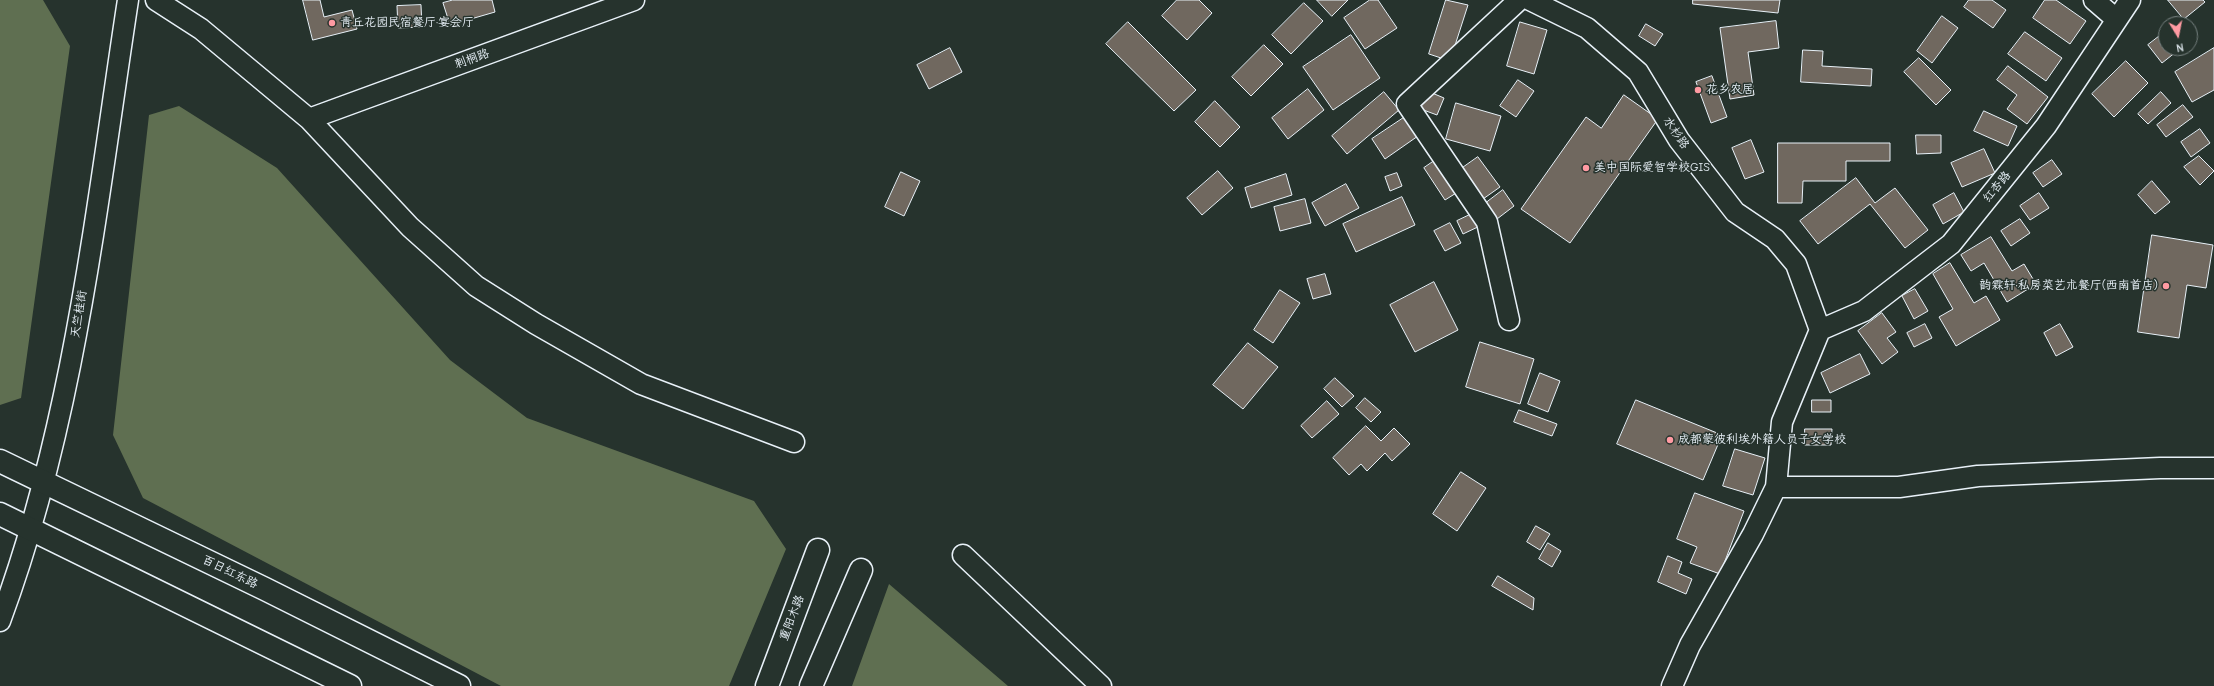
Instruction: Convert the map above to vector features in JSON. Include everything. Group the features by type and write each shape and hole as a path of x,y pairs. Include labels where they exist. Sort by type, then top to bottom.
{"street":[{"name":"天竺桂街","path":"0,621 11,591 43,482 63,406 79,316 128,0"},
{"path":"156,0 201,29 309,119 410,227 476,286 536,324 641,384 794,442"},
{"name":"刺桐路","path":"309,119 634,0"},
{"path":"1509,320 1487,222 1407,104 1519,0"},
{"name":"水杉路","path":"1530,0 1587,28 1638,72 1679,140 1735,212 1775,239 1796,264 1820,330"},
{"path":"2094,0 2116,19"},
{"name":"红杏路","path":"1820,330 1864,311 1951,244 2046,126 2130,0"},
{"path":"1672,686 1690,645 1753,534 1776,487 1782,422 1820,330"},
{"name":"百日红东路","path":"0,461 265,589 459,686"},
{"path":"1776,487 1899,487 1978,476 2160,468 2214,468"},
{"path":"0,514 350,686"},
{"name":"重阳木路","path":"767,686 818,550"},
{"path":"963,555 1101,686"},
{"path":"811,686 861,570"}],"green space":[{"path":"0,0 43,0 70,46 21,398 0,405"},
{"path":"179,106 277,168 450,360 527,418 754,501 786,549 729,686 501,686 143,498 113,435 149,115"},
{"path":"889,584 1008,686 852,686"}],"building":[{"name":"青丘花园民宿餐厅·宴会厅","path":"303,0 320,0 324,17 352,10 357,29 313,40"},
{"path":"453,0 492,0 495,12 450,25 443,3"},
{"path":"1177,0 1199,0 1212,13 1187,40 1162,16"},
{"path":"1317,0 1348,0 1332,16"},
{"path":"1370,0 1378,0 1397,28 1365,49 1344,18"},
{"path":"1446,0 1468,5 1450,61 1429,54"},
{"path":"1693,0 1780,0 1778,13 1693,4"},
{"path":"1969,0 1992,0 2006,10 1993,28 1964,7"},
{"path":"2045,0 2056,0 2086,21 2070,44 2033,18"},
{"path":"2168,0 2203,0 2205,2 2188,16 2181,16"},
{"path":"1304,3 1323,21 1291,54 1272,35"},
{"path":"421,5 422,27 398,28 397,6"},
{"path":"1942,16 1958,28 1932,63 1917,51"},
{"path":"1776,21 1779,48 1748,52 1754,95 1730,99 1720,28"},
{"path":"1128,22 1196,90 1174,111 1106,44"},
{"path":"1520,22 1547,30 1534,74 1507,66"},
{"path":"1646,24 1663,34 1655,46 1639,36"},
{"path":"2025,32 2062,58 2046,81 2008,54"},
{"path":"1351,35 1380,78 1333,110 1303,67"},
{"path":"2158,37 2158,56 2171,56 2162,63 2148,45"},
{"path":"1264,45 1283,64 1251,96 1232,77"},
{"path":"950,48 962,72 929,89 917,65"},
{"path":"2214,48 2214,90 2192,102 2175,72"},
{"path":"1803,50 1823,51 1822,66 1872,69 1871,86 1801,82"},
{"path":"1919,58 1951,90 1936,105 1904,72"},
{"path":"2126,61 2148,83 2114,117 2092,94"},
{"path":"2008,66 2048,97 2027,124 2007,109 2017,95 1997,80"},
{"path":"1712,76 1727,117 1711,123 1696,82"},
{"path":"1518,80 1534,91 1516,117 1500,106"},
{"path":"1308,89 1324,110 1288,139 1272,118"},
{"path":"1425,90 1444,98 1437,115 1418,108"},
{"path":"1384,92 1399,110 1347,154 1332,136"},
{"path":"2161,92 2171,103 2148,124 2138,114"},
{"name":"美中国际爱智学校GIS","path":"1624,95 1658,119 1570,243 1521,209 1586,117 1601,128"},
{"path":"1215,101 1240,127 1220,147 1195,122"},
{"path":"1456,103 1501,116 1490,151 1446,139"},
{"path":"2183,105 2193,117 2166,137 2157,125"},
{"path":"1984,111 2017,126 2008,146 1974,131"},
{"path":"1405,117 1418,136 1385,159 1372,139"},
{"path":"2200,129 2210,143 2191,157 2181,142"},
{"path":"1916,135 1941,135 1941,153 1917,154"},
{"path":"1751,140 1764,172 1745,179 1732,148"},
{"path":"1778,143 1890,143 1890,161 1846,161 1846,181 1803,181 1802,203 1778,203"},
{"path":"1984,149 1995,173 1962,187 1951,163"},
{"path":"2199,156 2214,171 2200,185 2184,167"},
{"path":"1440,157 1461,190 1445,200 1424,168"},
{"path":"1478,157 1500,187 1483,199 1461,169"},
{"path":"2052,160 2062,174 2043,187 2033,173"},
{"path":"1218,171 1233,188 1202,215 1187,198"},
{"path":"901,172 920,181 904,216 885,207"},
{"path":"1397,173 1402,186 1390,191 1385,177"},
{"path":"1286,174 1292,195 1251,208 1245,188"},
{"path":"1856,178 1875,203 1895,188 1928,230 1905,248 1870,204 1818,244 1800,221"},
{"path":"2152,181 2170,202 2155,214 2138,195"},
{"path":"1346,184 1359,208 1325,226 1312,203"},
{"path":"1503,190 1514,206 1497,219 1486,203"},
{"path":"1954,193 1964,212 1943,224 1933,205"},
{"path":"2039,193 2049,208 2030,220 2020,206"},
{"path":"1402,197 1415,225 1356,252 1343,224"},
{"path":"1305,199 1311,223 1280,231 1274,207"},
{"path":"1476,212 1482,225 1463,234 1457,221"},
{"path":"2020,219 2030,233 2011,246 2001,231"},
{"path":"1450,223 1461,243 1445,251 1434,231"},
{"name":"韵霖轩·私房菜艺术餐厅(西南首店)","path":"2152,235 2213,245 2206,288 2187,285 2179,338 2138,332"},
{"path":"1991,237 2012,271 2024,264 2036,284 2007,302 1984,263 1971,271 1961,255"},
{"path":"1950,263 1974,303 1986,296 2000,320 1956,346 1939,317 1953,309 1933,274"},
{"path":"1325,274 1331,294 1313,299 1307,279"},
{"path":"1434,282 1458,330 1415,352 1390,305"},
{"path":"1915,289 1928,311 1914,319 1902,296"},
{"path":"1280,290 1300,303 1273,343 1254,330"},
{"path":"1882,313 1896,332 1887,338 1898,352 1882,364 1858,331"},
{"path":"1925,324 1932,338 1914,347 1907,333"},
{"path":"2060,324 2073,347 2056,356 2044,333"},
{"path":"1480,342 1534,359 1520,404 1466,387"},
{"path":"1248,343 1278,367 1243,409 1213,385"},
{"path":"1860,354 1870,374 1830,393 1821,373"},
{"path":"1540,373 1560,381 1548,412 1528,404"},
{"path":"1335,378 1354,396 1342,407 1324,389"},
{"path":"1365,398 1381,412 1371,422 1356,408"},
{"name":"成都蒙彼利埃外籍人员子女学校","path":"1636,400 1722,435 1703,480 1617,444"},
{"path":"1812,400 1831,400 1831,412 1812,412"},
{"path":"1327,401 1339,414 1312,438 1301,426"},
{"path":"1519,410 1557,424 1552,436 1514,422"},
{"path":"1366,426 1381,441 1394,428 1410,444 1392,461 1385,453 1367,471 1361,464 1349,475 1333,458"},
{"path":"1805,429 1832,429 1831,445 1805,445"},
{"path":"1735,449 1765,458 1753,495 1723,486"},
{"path":"1461,472 1486,488 1457,531 1433,514"},
{"path":"1695,493 1744,511 1720,574 1690,563 1697,547 1677,539"},
{"path":"1536,526 1550,534 1540,550 1527,542"},
{"path":"1548,543 1561,551 1552,567 1539,559"},
{"path":"1668,556 1682,562 1678,573 1692,579 1686,594 1658,582"},
{"path":"1498,576 1534,598 1533,610 1492,586"}],"place":[{"name":"青丘花园民宿餐厅·宴会厅","path":"332,23"},
{"name":"花乡农居","path":"1698,90"},
{"name":"美中国际爱智学校GIS","path":"1586,168"},
{"name":"韵霖轩·私房菜艺术餐厅(西南首店)","path":"2166,286"},
{"name":"成都蒙彼利埃外籍人员子女学校","path":"1670,440"}]}
